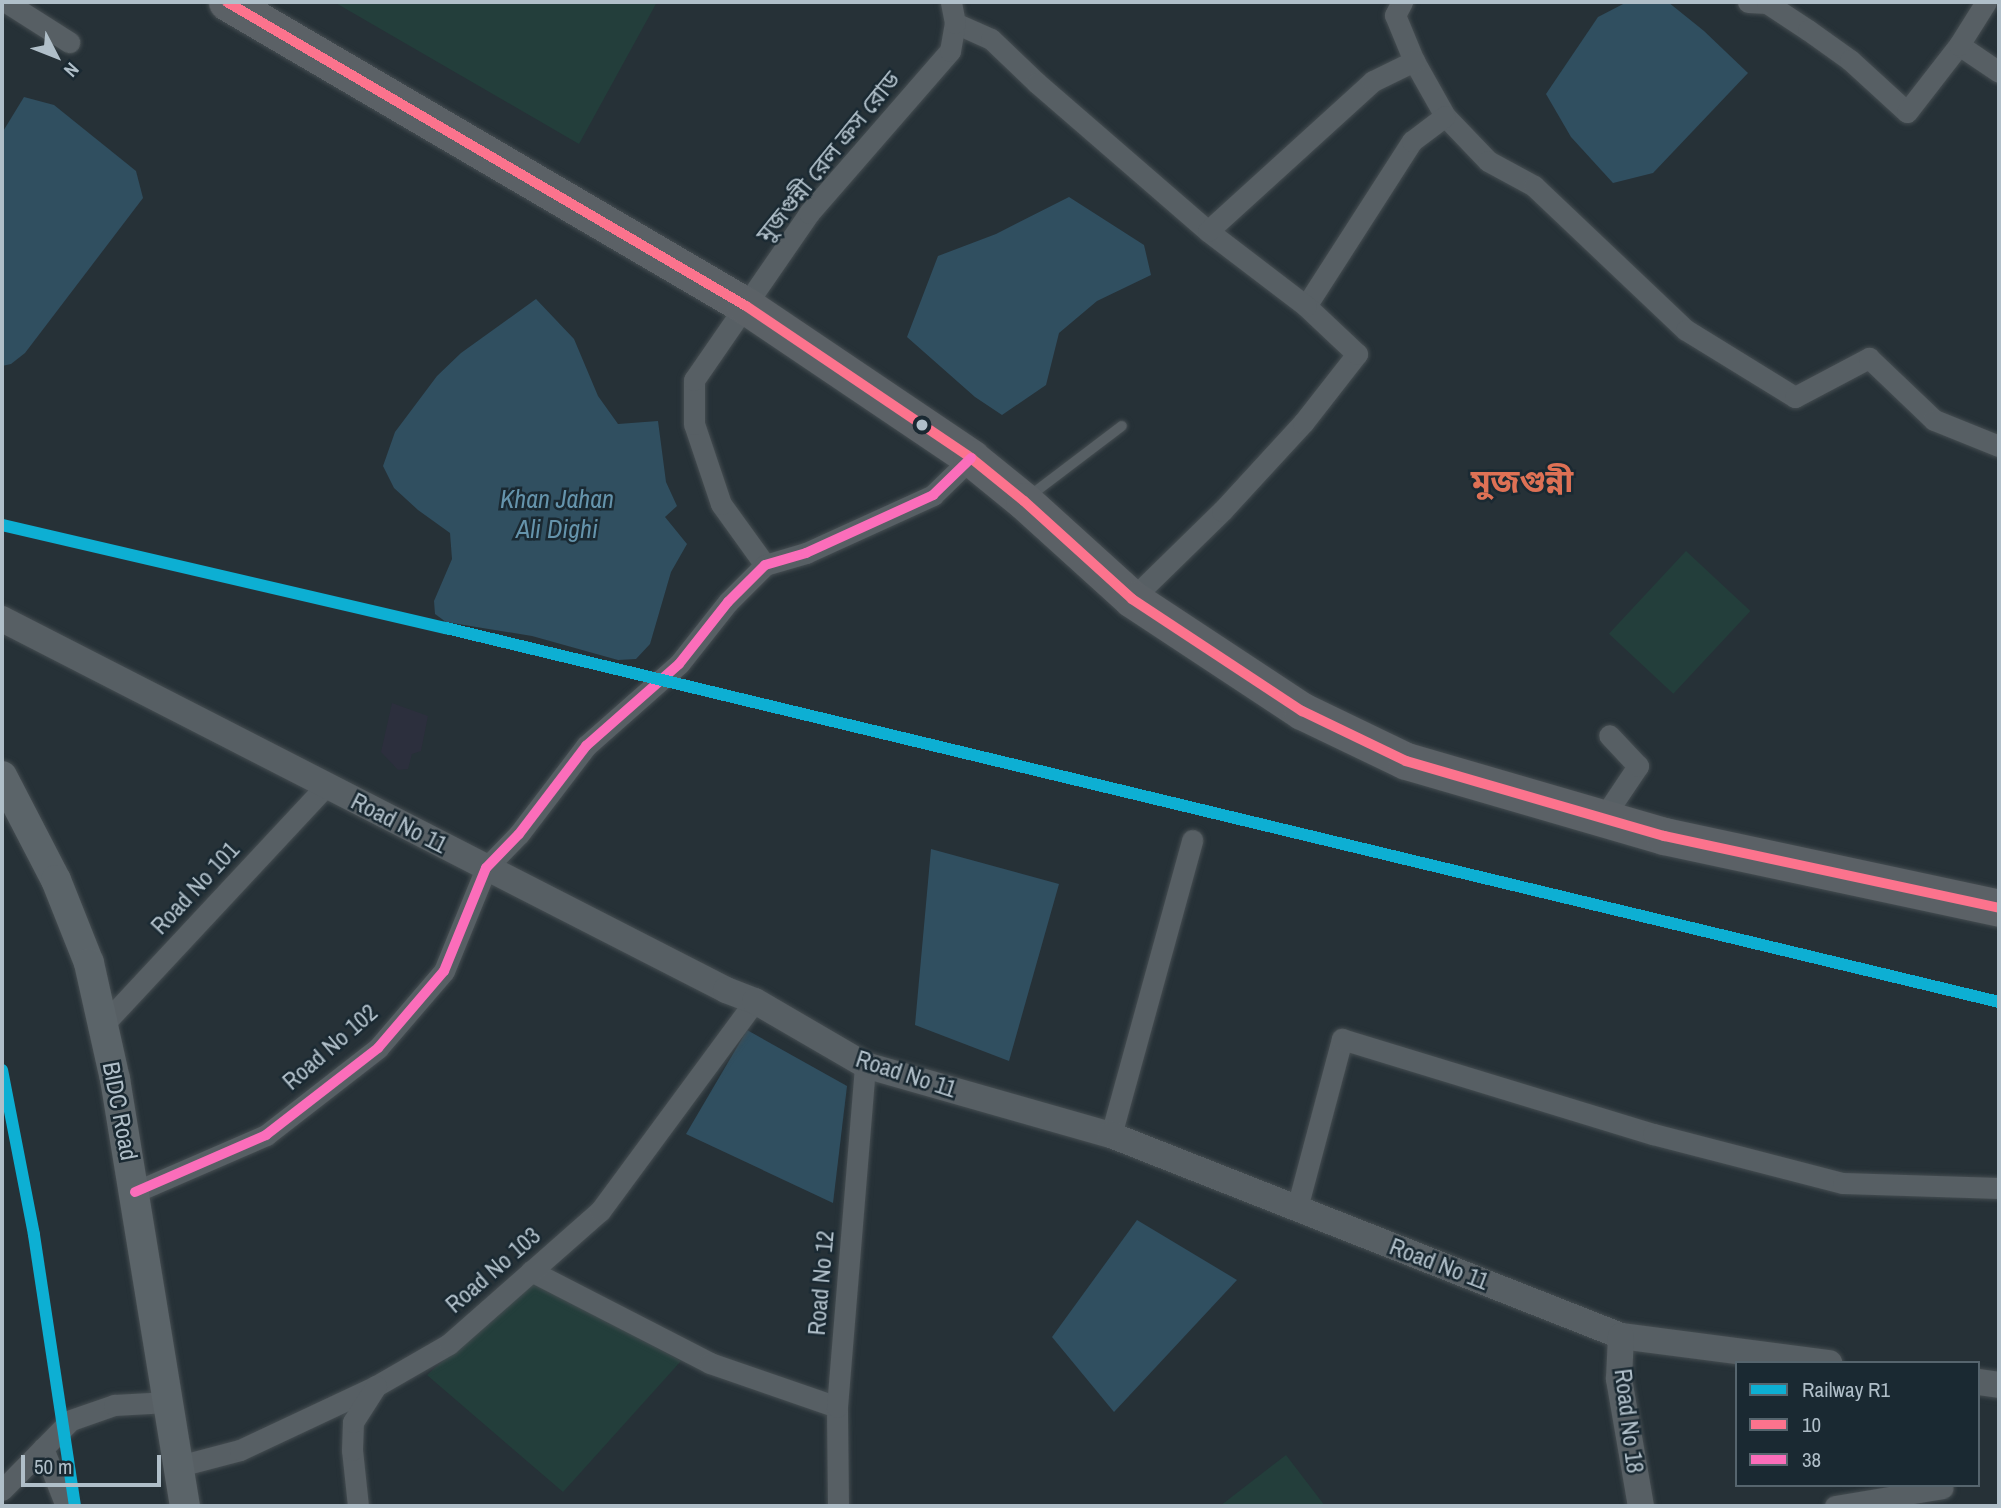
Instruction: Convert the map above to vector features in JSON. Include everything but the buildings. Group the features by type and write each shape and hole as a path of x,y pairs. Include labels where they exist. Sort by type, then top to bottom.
{"highway":[{"path":"227,2 746,306 971,458 1024,500 1132,599 1302,711 1406,761 1664,836 1999,908"}],"main road":[{"name":"BIDC Road","path":"2,776 56,880 89,963 135,1192 185,1506"}],"street":[{"path":"6,2 69,42"},
{"path":"1402,2 1395,15 1414,61 1446,116 1488,161 1534,186 1686,330 1795,397 1869,358 1934,420 1999,446"},
{"path":"1748,2 1767,3 1808,30 1850,60 1907,112 1959,45 1986,2"},
{"path":"953,12 991,39 1037,83 1208,231 1306,306 1357,354 1303,423 1222,511 1132,599"},
{"name":"মুজগুন্নী রেল ক্রস রোড","path":"765,565 721,504 694,424 694,380 809,213 950,51 953,12"},
{"path":"1959,45 1999,72"},
{"path":"1208,231 1373,81 1414,61"},
{"path":"1306,306 1412,141 1446,116"},
{"path":"486,868 519,834 586,746 679,664 727,602 765,565 806,553 933,495 971,458"},
{"name":"Road No 11","path":"2,619 726,990 755,1001 865,1065 1111,1135 1621,1336 1814,1361"},
{"path":"1603,818 1638,766 1609,735"},
{"name":"Road No 101","path":"103,1025 326,786"},
{"path":"1111,1135 1192,840"},
{"name":"Road No 102","path":"135,1192 266,1135 378,1048 444,971 486,868"},
{"name":"Road No 103","path":"179,1466 240,1450 376,1386 449,1344 600,1211 755,1001"},
{"path":"1297,1208 1342,1039 1653,1133 1843,1183 1999,1188"},
{"name":"Road No 12","path":"838,1506 837,1407 865,1065"},
{"path":"531,1271 710,1363 837,1407"},
{"name":"Road No 18","path":"1621,1336 1619,1379 1640,1506"},
{"path":"1980,1382 1999,1385"},
{"path":"358,1506 352,1450 353,1422 376,1386"},
{"path":"2,1490 71,1419 114,1405 168,1402"},
{"path":"43,1448 66,1506"},
{"path":"1835,1506 1943,1493"}],"lane":[{"path":"1024,500 1122,426"}],"shaded area":[{"path":"392,703 428,716 421,751 412,754 408,769 398,770 381,752"}],"green space":[{"path":"334,2 657,2 579,144"},
{"path":"1686,551 1750,611 1673,694 1609,634"},
{"path":"532,1281 681,1361 563,1492 427,1375"},
{"path":"1286,1455 1325,1506 1220,1506"}],"water":[{"path":"1627,2 1668,2 1704,31 1748,73 1653,173 1613,183 1571,137 1546,94 1598,17"},
{"path":"24,97 54,105 136,171 143,198 25,353 11,364 2,366 2,133"},
{"path":"1069,197 1144,245 1151,275 1097,301 1059,333 1046,385 1002,415 975,397 907,337 938,256 996,234"},
{"name":"Khan Jahan Ali Dighi","path":"536,299 574,339 598,396 618,424 658,421 666,482 677,506 665,517 687,544 671,572 650,644 636,659 618,660 532,636 446,622 435,614 434,601 452,559 450,533 418,510 394,488 383,466 395,432 437,376 461,353"},
{"path":"931,849 1059,884 1009,1061 915,1025"},
{"path":"747,1030 847,1086 833,1203 686,1134"},
{"path":"1137,1220 1237,1280 1114,1412 1052,1337"}],"rail line":[{"name":"R1","path":"2,525 446,628 1999,1002"},
{"name":"R1","path":"2,1070 34,1235 75,1506"}],"transit line":[{"name":"10","path":"227,2 746,306 971,458 1024,501 1132,599 1302,711 1406,761 1664,836 1999,908"},
{"name":"38","path":"135,1192 266,1135 378,1048 444,971 486,868 519,834 586,746 679,664 728,602 765,565 806,553 933,495 971,458"}],"district":[{"name":"মুজগুন্নী","path":"1522,481"}]}
